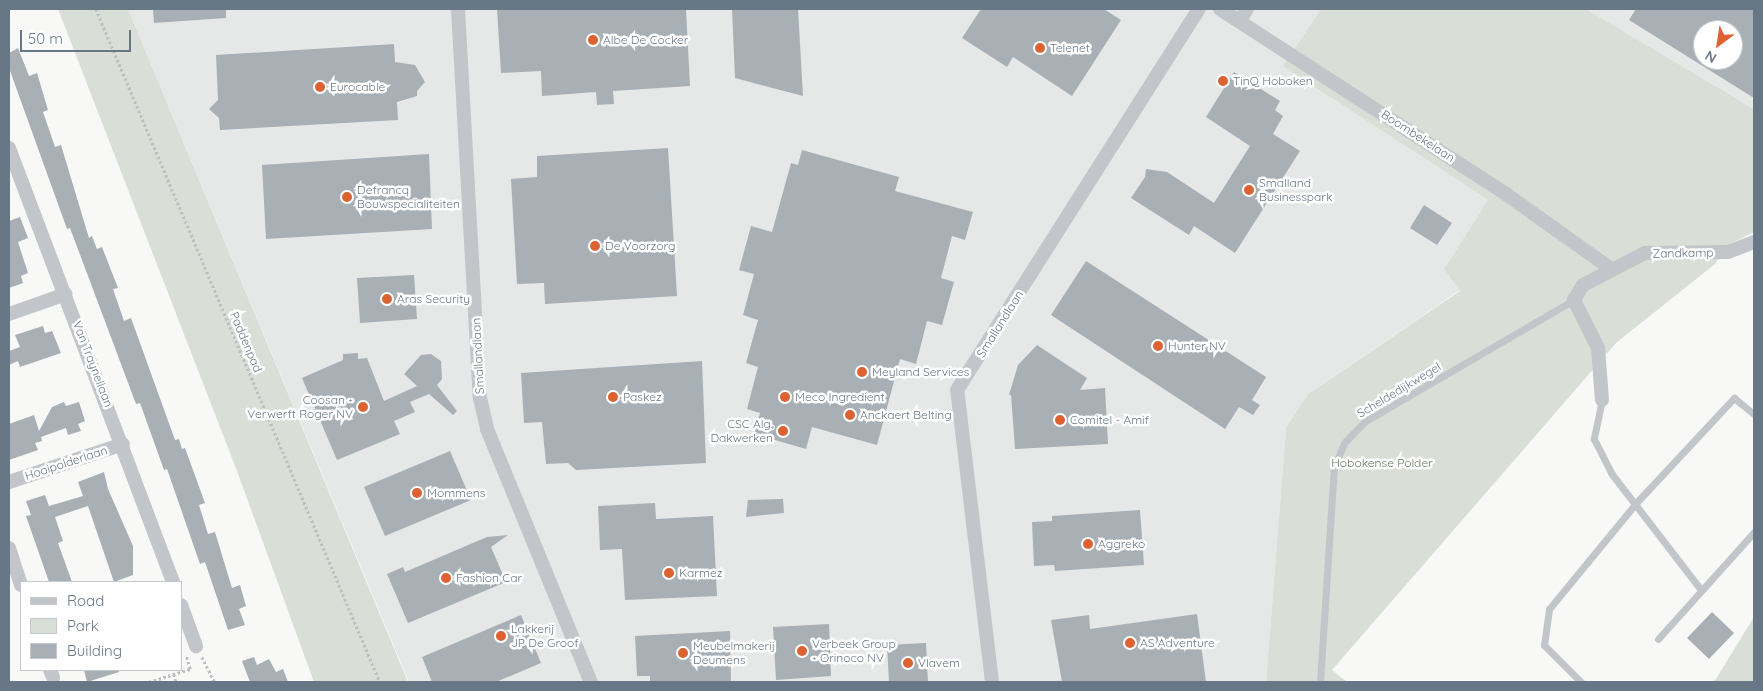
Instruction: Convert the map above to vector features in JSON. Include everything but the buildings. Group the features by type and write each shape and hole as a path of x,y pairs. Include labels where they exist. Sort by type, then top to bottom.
{"street":[{"name":"Smallandlaan","path":"458,9 480,398 487,429 590,682"},
{"name":"Smallandlaan","path":"992,682 957,390 1199,9"},
{"name":"Boombekelaan","path":"1220,9 1243,14 1506,194 1611,269"},
{"name":"Van Traynellaan","path":"9,148 123,444 173,581"},
{"name":"Zandkamp","path":"1574,300 1582,285 1645,253 1728,252 1754,242"},
{"path":"9,314 66,294"},
{"path":"1574,300 1598,348 1602,400"},
{"name":"Hooipolderlaan","path":"9,482 123,444"},
{"path":"9,548 20,581"},
{"path":"182,608 196,646"}],"lane":[{"name":"Scheldedijkwegel","path":"1320,682 1334,467 1344,443 1364,422 1574,300"},
{"path":"1581,682 1544,645 1548,609 1636,503 1734,398 1754,414"},
{"path":"1602,400 1594,439 1611,473 1702,590"},
{"path":"1658,639 1754,532"}],"path":[{"name":"Paddenpad","path":"96,9 380,682"},
{"path":"149,682 190,669 184,650 196,646 215,682"},
{"path":"174,674 176,682"}],"shaded area":[{"path":"128,9 1321,9 1284,66 1488,200 1444,269 1460,290 1308,394 1286,428 1266,682 409,682"},
{"path":"1586,9 1754,9 1754,109"}],"green space":[{"path":"58,9 128,9 408,682 314,682 237,471"},
{"name":"Hobokense Polder","path":"1321,9 1586,9 1754,109 1754,232 1728,245 1715,264 1616,343 1332,670 1347,682 1266,682 1286,428 1308,394 1460,291 1444,269 1488,200 1283,66"},
{"path":"1754,617 1754,682 1714,682"}],"place":[{"name":"Albe De Cocker","path":"593,40"},
{"name":"Telenet","path":"1040,48"},
{"name":"TinQ Hoboken","path":"1223,81"},
{"name":"Eurocable","path":"320,87"},
{"name":"Smalland Businesspark","path":"1249,190"},
{"name":"Defrancq Bouwspecialiteiten","path":"347,197"},
{"name":"De Voorzorg","path":"595,246"},
{"name":"Aras Security","path":"387,299"},
{"name":"Hunter NV","path":"1158,346"},
{"name":"Meyland Services","path":"862,372"},
{"name":"Paskez","path":"613,397"},
{"name":"Meco Ingredient","path":"785,397"},
{"name":"Coosan - Verwerft Roger NV","path":"363,407"},
{"name":"Anckaert Belting","path":"850,415"},
{"name":"Comitel - Amif","path":"1060,420"},
{"name":"CSC Alg. Dakwerken","path":"783,431"},
{"name":"Mommens","path":"417,493"},
{"name":"Aggreko","path":"1088,544"},
{"name":"Karmez","path":"669,573"},
{"name":"Fashion Car","path":"446,578"},
{"name":"Lakkerij JP De Groof","path":"501,636"},
{"name":"AS Adventure","path":"1130,643"},
{"name":"Verbeek Group - Orinoco NV","path":"802,651"},
{"name":"Meubelmakerij Deumens","path":"683,653"},
{"name":"Vlavem","path":"908,663"}]}
